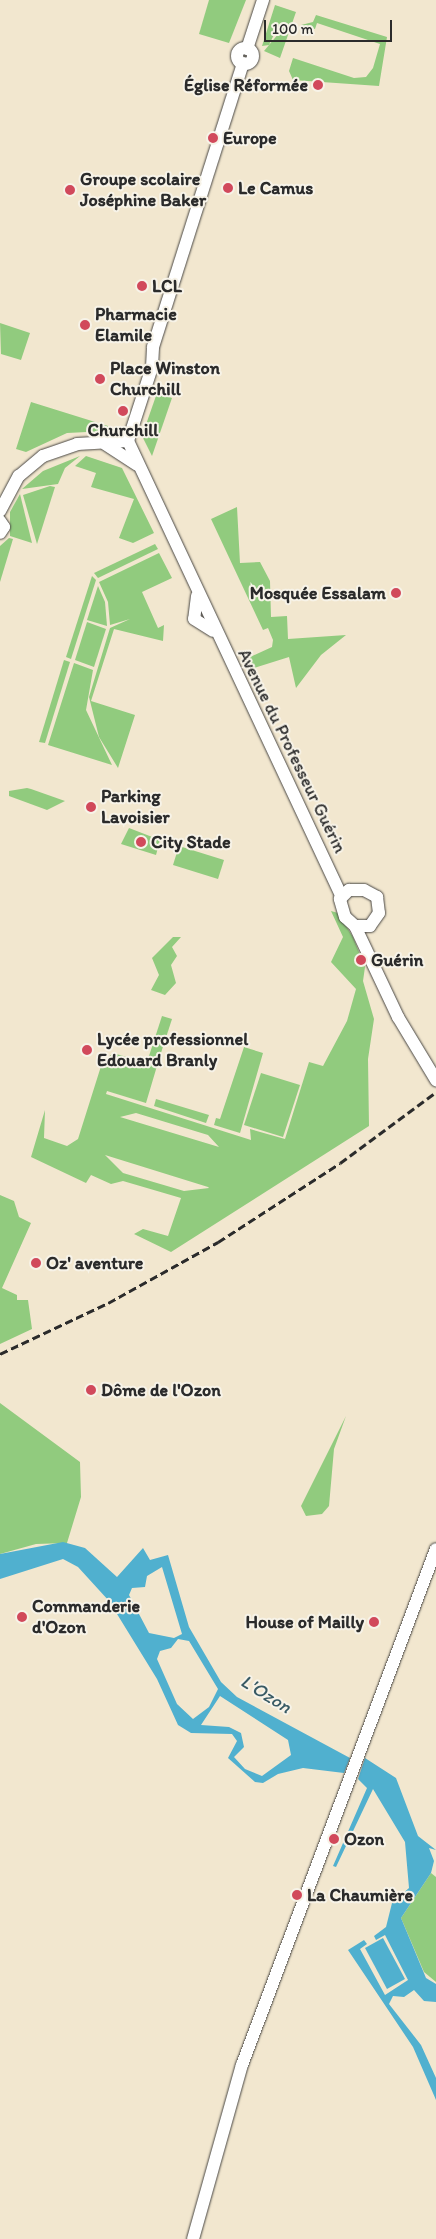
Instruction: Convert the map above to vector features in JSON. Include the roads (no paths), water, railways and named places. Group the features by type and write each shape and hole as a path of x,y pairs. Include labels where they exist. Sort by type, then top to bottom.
{"main road":[{"path":"1,519 19,476 43,456 77,444 120,444 153,347 242,63 252,57 247,49 263,0"},
{"name":"Avenue du Professeur Guérin","path":"120,444 137,465 197,594 202,615 215,632 342,890"},
{"path":"366,954 370,926 380,913 377,897 364,890 342,890 343,911 355,926 366,954 436,1080"},
{"path":"355,926 370,926"},
{"path":"193,2239 242,2065 436,1549"}],"water":[{"path":"63,1542 85,1548 117,1577 143,1548 150,1560 168,1555 189,1627 221,1682 237,1697 350,1758 344,1773 303,1768 278,1774 263,1783 255,1782 228,1758 237,1741 232,1734 191,1733 178,1725 157,1679 109,1601 78,1567 63,1559 0,1579 0,1554","holes":["162,1567 182,1634 174,1638 149,1633 129,1595 132,1588 145,1587 147,1576","178,1639 189,1641 218,1689 209,1707 193,1719 177,1704 157,1659 160,1651 171,1648","220,1696 288,1740 291,1755 262,1776 245,1769 234,1757 244,1747 241,1733 229,1727 201,1725"]},
{"path":"365,1758 396,1778 418,1836 436,1850 429,1848 434,1861 431,1873 401,1918 426,1978 436,1984 436,2002 424,2001 414,1990 404,1997 393,1996 389,2004 421,2045 436,2078 436,2100 413,2047 348,1950 364,1940 367,1944 360,1949 385,1995 408,1980 385,1935 376,1940 374,1936 386,1927 392,1903 409,1888 405,1842 373,1789 336,1867 333,1866 367,1788 358,1779"},
{"path":"383,1938 405,1979 387,1989 365,1948"}],"railway":[{"path":"0,1354 108,1303 218,1242 340,1163 436,1092"}],"place":[{"name":"Église Réformée","path":"318,85"},
{"name":"Europe","path":"213,138"},
{"name":"Le Camus","path":"228,188"},
{"name":"Groupe scolaire Joséphine Baker","path":"70,190"},
{"name":"LCL","path":"142,286"},
{"name":"Pharmacie Elamile","path":"85,325"},
{"name":"Place Winston Churchill","path":"100,379"},
{"name":"Churchill","path":"123,411"},
{"name":"Mosquée Essalam","path":"396,593"},
{"name":"Parking Lavoisier","path":"91,807"},
{"name":"City Stade","path":"141,842"},
{"name":"Guérin","path":"361,960"},
{"name":"Lycée professionnel Edouard Branly","path":"87,1050"},
{"name":"Oz' aventure","path":"36,1263"},
{"name":"Dôme de l'Ozon","path":"91,1390"},
{"name":"Commanderie d'Ozon","path":"22,1617"},
{"name":"House of Mailly","path":"374,1622"},
{"name":"Ozon","path":"334,1839"},
{"name":"La Chaumière","path":"297,1895"}],"water label":[{"name":"L'Ozon","path":"266,1694"}]}
